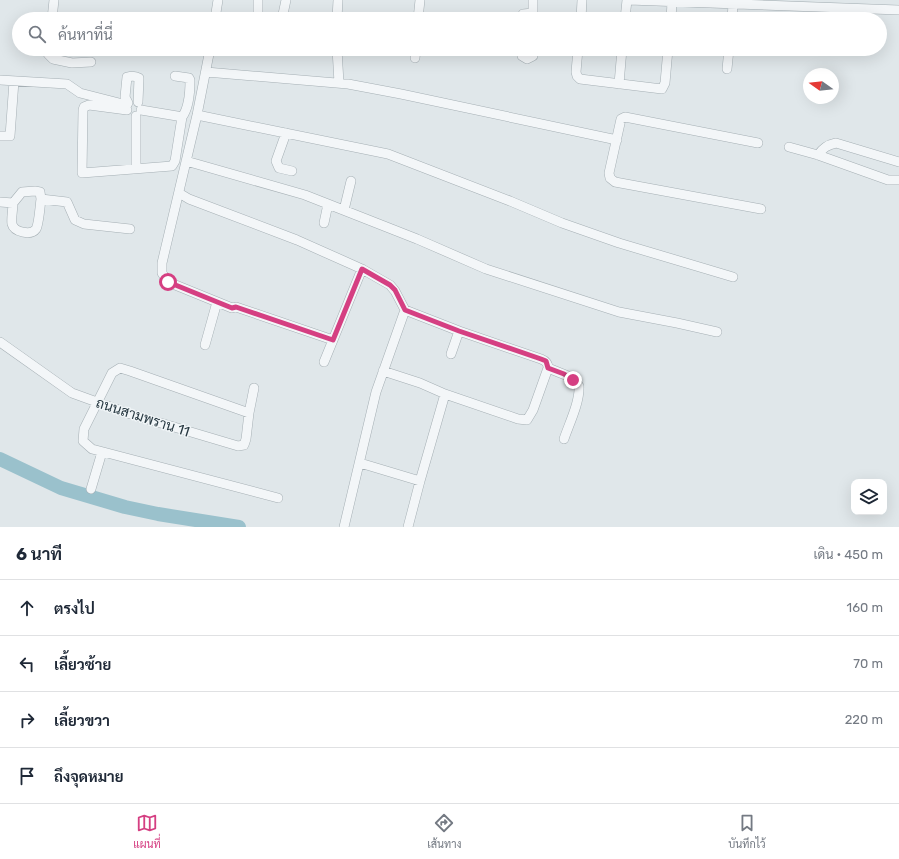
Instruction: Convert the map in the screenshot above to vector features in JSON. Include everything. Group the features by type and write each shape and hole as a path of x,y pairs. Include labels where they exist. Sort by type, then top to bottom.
{"street":[{"path":"53,12 54,0"},
{"path":"216,12 218,0"},
{"path":"258,0 258,12"},
{"path":"283,12 286,0"},
{"path":"337,12 338,0"},
{"path":"419,12 420,0"},
{"path":"533,0 533,12"},
{"path":"581,12 582,0"},
{"path":"626,12 628,0 899,10"},
{"path":"671,12 672,2"},
{"path":"732,12 733,4"},
{"path":"50,56 53,59 72,63 91,62"},
{"path":"209,56 197,114 162,263 162,273 168,282 232,308 236,307 333,340"},
{"path":"337,56 339,84"},
{"path":"522,56 527,59 533,56"},
{"path":"577,56 576,72 579,78 662,89 665,83 667,56"},
{"path":"619,84 621,56"},
{"path":"727,69 728,56"},
{"path":"206,72 339,84 401,94 617,140"},
{"path":"133,108 89,105 84,107 82,173 172,166 175,161 190,80 189,78 175,76"},
{"path":"0,80 67,84 80,93 133,108 182,117"},
{"path":"0,136 10,136 14,81"},
{"path":"133,108 136,168"},
{"path":"197,114 388,154 562,223 619,243 733,277"},
{"path":"758,143 628,117 621,119 610,178 615,182 760,209"},
{"path":"286,133 276,161 279,168 292,171"},
{"path":"818,155 828,145 836,143 899,162"},
{"path":"789,147 818,155 888,180 899,180"},
{"path":"186,161 305,195 417,239 486,269 619,312 716,332"},
{"path":"344,210 351,181"},
{"path":"22,192 40,192 41,198 36,229 27,233 18,231 14,228 12,224 13,203 22,192"},
{"path":"179,193 189,199 297,240 362,269 390,285 395,290 405,310 459,331 546,361 548,368 527,420 518,419 383,371"},
{"path":"41,198 67,202 75,220 84,224 130,229"},
{"path":"0,202 13,203"},
{"path":"324,223 328,204"},
{"path":"324,362 362,269"},
{"path":"205,345 217,302"},
{"path":"344,527 376,392 405,310"},
{"path":"451,354 459,331"},
{"name":"ถนนสามพราน 11","path":"0,342 72,393 97,403 238,446 244,445 246,439 254,388"},
{"path":"249,414 130,370 120,368 112,372 84,429 83,441 92,449 102,452 278,498"},
{"path":"548,368 568,376 579,386 579,392 564,439"},
{"path":"408,527 445,394"},
{"path":"91,489 102,452"},
{"path":"360,463 420,481"}],"waterway":[{"path":"0,459 61,488 125,507 239,527"}],"route":[{"path":"168,282 232,308 236,307 333,340 362,269 390,285 395,290 405,310 459,331 546,361 548,368 564,374 573,380"}]}
